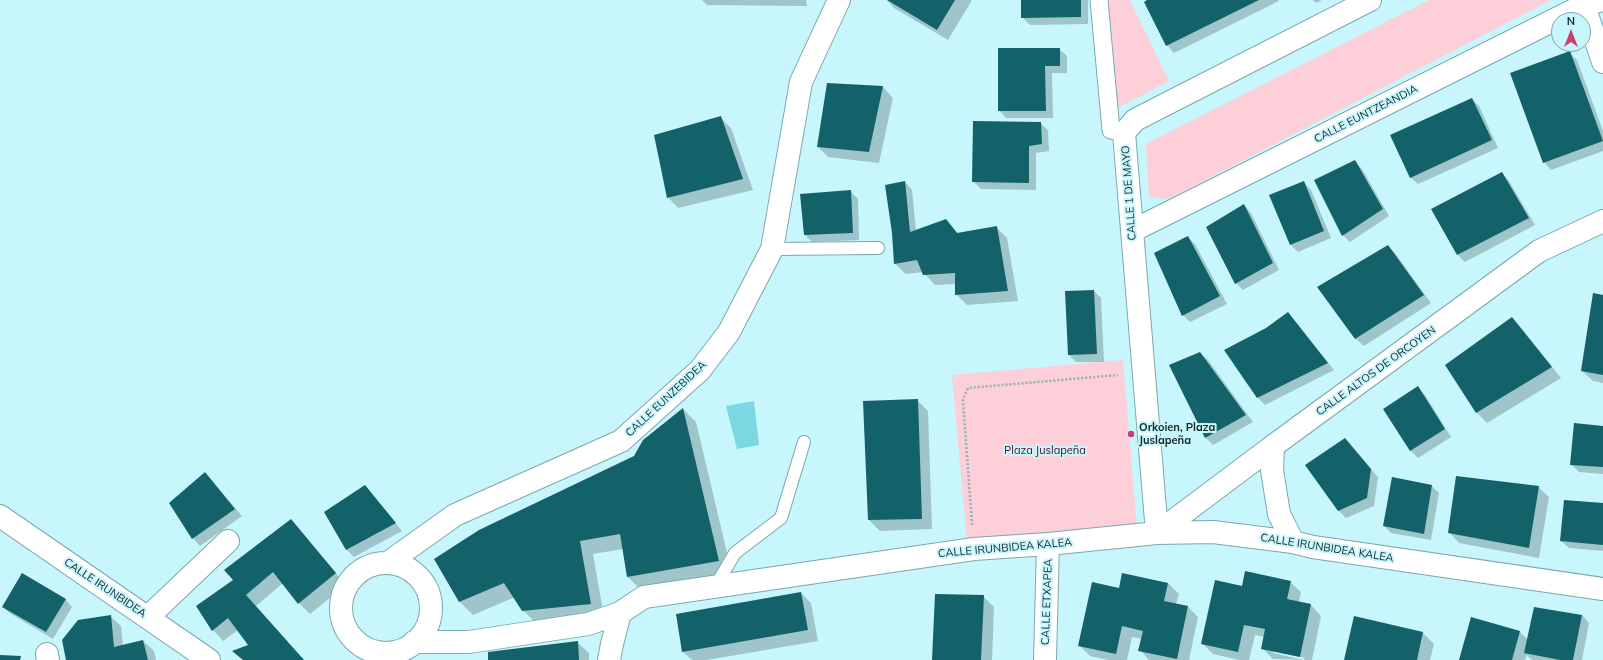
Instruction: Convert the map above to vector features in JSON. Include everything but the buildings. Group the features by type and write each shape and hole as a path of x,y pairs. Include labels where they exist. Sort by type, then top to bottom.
{"street":[{"name":"CALLE EUNZEBIDEA","path":"389,562 455,515 621,441 700,370 729,332 772,249 801,82 839,0"},
{"path":"1099,0 1111,130 1124,133"},
{"name":"CALLE 1 DE MAYO","path":"1157,533 1124,133 1135,120 1370,0"},
{"path":"1589,2 1603,62"},
{"name":"CALLE EUNTZEANDIA","path":"1132,231 1589,2"},
{"name":"CALLE ALTOS DE ORCOYEN","path":"1157,533 1273,446 1540,251 1603,221"},
{"path":"1273,446 1272,470 1279,514 1293,542"},
{"name":"CALLE IRUNBIDEA","path":"0,516 209,660"},
{"name":"CALLE IRUNBIDEA KALEA","path":"414,642 469,642 588,624 620,613 644,597 974,549 1048,544 1157,533 1213,532 1244,535 1293,542 1313,547 1603,589"},
{"path":"148,617 228,541"},
{"name":"CALLE ETXAPEA","path":"1045,660 1048,544"},
{"path":"389,562 404,566 418,575 430,596 431,611 429,622 422,636 414,642 406,649 391,653 375,652 358,644 348,633 341,616 341,600 346,587 355,574 373,564 389,562"},
{"path":"609,660 620,613"},
{"path":"355,660 375,652"}],"lane":[{"path":"772,249 878,248"},
{"path":"715,587 735,553 780,518 804,442"}],"path":[{"path":"974,549 963,400 968,388 1124,374"}],"green space":[{"path":"1104,0 1130,0 1169,81 1110,112"},
{"path":"1429,0 1551,0 1169,199 1149,197 1146,144"},
{"name":"Plaza Juslapeña","path":"1123,360 1137,528 967,543 952,375"}],"water":[{"path":"754,401 759,445 737,449 726,406"}],"place":[{"name":"Orkoien, Plaza Juslapeña","path":"1131,434"}]}
